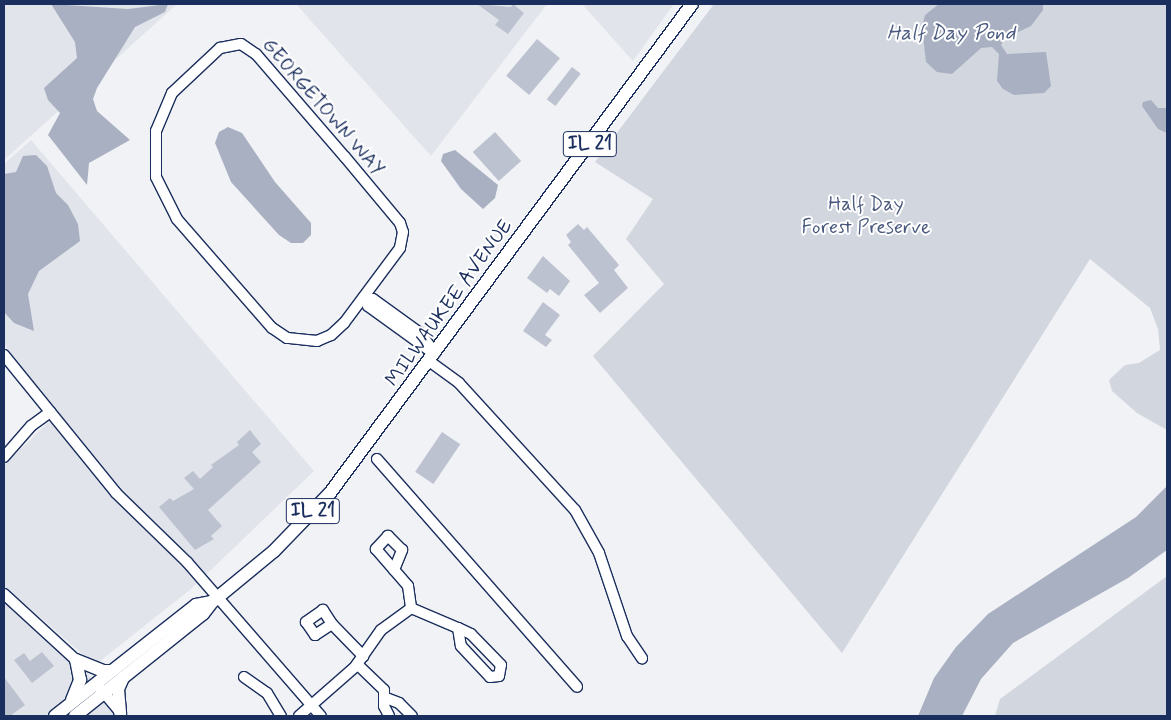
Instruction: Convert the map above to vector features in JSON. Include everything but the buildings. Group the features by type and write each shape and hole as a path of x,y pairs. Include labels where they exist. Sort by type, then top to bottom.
{"main road":[{"name":"MILWAUKEE AVENUE","path":"54,716 111,701 123,678 203,614 216,600 274,551 330,493 692,4"},
{"name":"MILWAUKEE AVENUE","path":"111,701 111,671 196,605 216,600"},
{"path":"70,712 78,692 80,680 76,660 111,671"},
{"path":"111,701 123,678"}],"street":[{"name":"GEORGETOWN WAY","path":"241,44 256,54 400,223 403,237 400,248 364,298 339,329 326,338 304,341 287,338 271,328 166,202 155,167 154,147 159,120 179,85 224,45 241,44"},
{"path":"364,298 373,299 420,333 432,357 459,383 575,510 600,553 627,636 642,658"},
{"path":"4,355 116,493 321,716"},
{"path":"4,457 31,426 50,412"},
{"path":"378,459 577,687"},
{"path":"394,570 410,592 411,608"},
{"path":"4,594 76,660"},
{"path":"411,608 458,628 471,634 501,665 499,676 485,673 457,638 458,628"},
{"path":"244,677 261,687 282,714 299,715 360,660 381,630 411,608"},
{"path":"332,624 384,690 386,698 384,706 389,716"},
{"path":"386,698 399,703 412,716"}],"shaded area":[{"path":"4,4 177,4 4,160"},
{"path":"296,4 547,4 431,156"},
{"path":"582,4 674,4 633,61"},
{"path":"31,140 314,471 191,589 95,665 4,586 4,465 58,413 39,394 4,344 4,164"},
{"path":"4,594 61,643 124,716 70,716 93,697 68,716 4,716"}],"green space":[{"name":"Half Day Forest Preserve","path":"714,4 1167,4 1167,430 1137,413 1112,391 1109,380 1125,365 1139,363 1160,350 1158,329 1150,308 1090,259 842,653 593,356 664,284 626,239 653,199 595,162"},
{"path":"1167,576 1167,716 995,716 1000,699"}],"water":[{"path":"51,4 128,9 168,4 165,12 135,27 97,88 93,99 97,111 130,140 89,163 87,185 48,135 60,113 48,100 44,88 77,58 75,42"},
{"name":"Half Day Pond","path":"939,4 1043,4 1043,10 1031,26 1005,38 1001,45 1007,54 1046,52 1051,86 1044,93 1014,95 1003,89 997,81 999,54 992,47 981,48 952,74 937,72 926,62 922,27 925,15"},
{"path":"1151,100 1158,108 1167,108 1167,133 1158,129 1142,106 1143,102"},
{"path":"228,127 242,133 275,182 311,223 311,235 303,243 291,243 279,235 231,182 215,143 219,132"},
{"path":"455,150 498,185 495,198 483,209 461,189 441,161 443,154"},
{"path":"36,155 47,166 56,193 68,205 78,224 80,241 39,271 28,294 34,331 14,323 4,312 4,174 16,172 23,156"},
{"path":"1167,486 1167,550 1128,578 1013,643 981,679 962,716 918,716 934,678 956,647 988,614 1136,517"}]}
